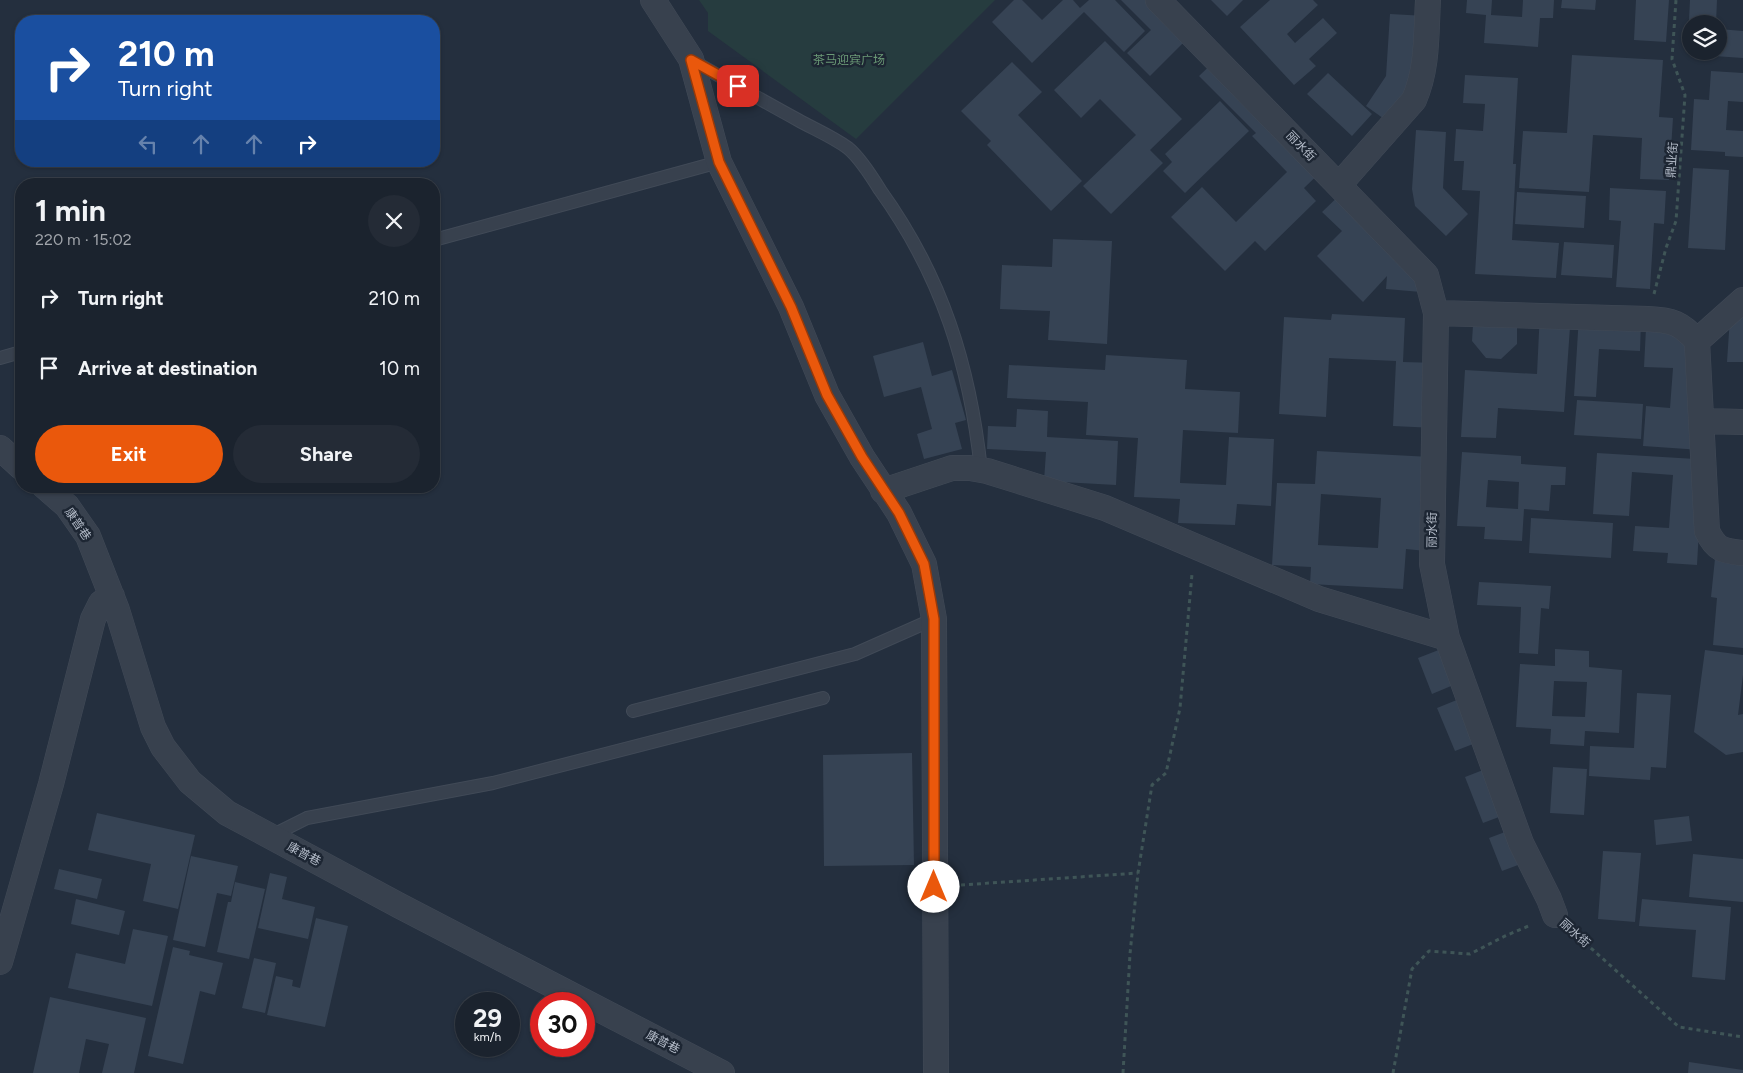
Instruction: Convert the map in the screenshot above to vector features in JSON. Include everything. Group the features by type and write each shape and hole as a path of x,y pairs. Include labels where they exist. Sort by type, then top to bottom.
{"street":[{"path":"653,0 691,60 719,162 791,307 827,395 862,457 899,513 924,564 934,619 936,1073"},
{"name":"丽水街","path":"1158,0 1426,275 1436,312 1432,564 1447,638 1521,843 1555,915"},
{"path":"1339,184 1414,100 1424,70 1428,0"},
{"path":"1697,341 1743,300"},
{"path":"1436,312 1665,320 1685,328 1697,341 1707,531 1716,546 1724,551 1743,553"},
{"path":"1702,421 1743,422"},
{"path":"0,448 15,462"},
{"path":"883,491 952,468 981,470 1104,508 1319,599 1447,638"},
{"name":"康普巷","path":"52,493 67,506 88,536 112,596 152,727 163,747 190,782 227,813 400,906 722,1073"},
{"path":"0,962 51,784 93,619 101,603 112,596"}],"lane":[{"path":"691,60 848,149 889,202 911,236 929,271 959,348 970,390 981,470"},
{"path":"440,238 719,162"},
{"path":"0,358 15,354"},
{"path":"633,711 855,654 934,619"},
{"path":"271,836 307,818 493,783 823,698"}],"path":[{"name":"鼎业街","path":"1648,319 1666,248 1676,221 1685,95 1672,59 1676,0"},
{"path":"1123,1073 1130,954 1138,873 1152,785 1166,773 1180,708 1193,569"},
{"path":"934,887 1138,873"},
{"path":"1393,1073 1412,969 1429,951 1470,954 1505,936 1555,915"},
{"name":"丽水街","path":"1555,915 1680,1027 1743,1037"}],"green space":[{"name":"茶马迎宾广场","path":"699,0 995,0 856,139 708,31 708,13"}],"building":[{"path":"1014,0 1022,0 1042,20 1063,0 1073,0 1080,8 1089,0 1115,0 1145,31 1124,52 1084,12 1032,63 992,22"},
{"path":"1121,0 1164,0 1188,38 1150,76 1127,53 1151,30"},
{"path":"1211,0 1243,0 1227,16"},
{"path":"1270,0 1313,0 1318,5 1287,34 1295,43 1323,18 1337,33 1309,59 1316,66 1294,85 1240,27"},
{"path":"1467,0 1492,0 1491,15 1522,17 1523,0 1554,0 1553,18 1540,18 1538,47 1484,43 1486,15 1466,13"},
{"path":"1562,0 1596,0 1595,10 1561,8"},
{"path":"1636,0 1669,0 1666,42 1634,40"},
{"path":"1690,0 1717,0 1716,15 1689,15"},
{"path":"1390,14 1426,16 1422,87 1394,126 1366,106 1386,76"},
{"path":"1727,30 1743,31 1743,58 1727,57"},
{"path":"1105,41 1182,119 1150,150 1163,163 1111,214 1083,186 1136,135 1100,99 1081,118 1054,90"},
{"path":"1224,52 1330,163 1304,188 1316,201 1265,251 1255,241 1225,271 1171,217 1202,187 1236,222 1287,172 1252,136 1256,133 1199,76"},
{"path":"1572,55 1663,60 1659,117 1673,118 1669,180 1640,179 1642,138 1593,135 1589,192 1519,188 1523,131 1567,133"},
{"path":"1012,62 1042,92 1018,115 1082,181 1051,211 987,145 991,141 961,111"},
{"path":"1711,71 1743,73 1743,102 1728,101 1726,130 1743,131 1743,157 1725,156 1725,152 1691,150 1694,99 1709,100"},
{"path":"1328,73 1372,114 1352,136 1307,94"},
{"path":"1465,75 1518,78 1513,164 1516,164 1512,240 1559,243 1556,278 1475,274 1480,191 1462,190 1464,161 1454,161 1456,129 1483,131 1485,104 1463,103"},
{"path":"1220,101 1249,131 1185,193 1163,171 1172,162 1165,154"},
{"path":"1416,130 1446,132 1443,188 1468,214 1446,236 1415,206 1412,189"},
{"path":"1693,168 1729,170 1725,250 1688,248"},
{"path":"1348,187 1423,260 1421,292 1386,289 1387,276 1363,302 1317,256 1342,231 1322,212"},
{"path":"1610,188 1666,191 1664,224 1654,223 1650,289 1616,287 1621,221 1609,220"},
{"path":"1517,192 1586,196 1584,228 1515,224"},
{"path":"1053,239 1112,241 1107,344 1048,340 1050,311 1000,309 1002,265 1052,267"},
{"path":"1564,242 1614,245 1612,278 1561,275"},
{"path":"1731,302 1743,303 1743,362 1727,362"},
{"path":"1540,311 1571,313 1564,412 1498,408 1496,438 1461,437 1465,370 1537,374"},
{"path":"1332,314 1405,318 1403,362 1439,363 1435,428 1393,426 1396,361 1329,358 1326,417 1279,414 1284,317 1331,320"},
{"path":"1579,316 1641,320 1640,351 1599,349 1596,397 1574,396"},
{"path":"1473,325 1517,328 1517,344 1501,359 1486,358 1472,341"},
{"path":"1646,328 1700,331 1701,450 1643,446 1646,406 1670,408 1673,368 1644,367"},
{"path":"923,342 932,376 952,370 966,420 955,423 962,449 924,459 917,434 932,429 921,387 884,397 873,356"},
{"path":"1106,355 1187,360 1185,389 1240,392 1238,433 1183,430 1180,483 1226,485 1229,437 1274,439 1271,506 1237,504 1235,525 1178,523 1180,499 1134,497 1138,438 1086,435 1088,402 1007,398 1009,365 1105,370"},
{"path":"1577,400 1643,404 1641,439 1574,435"},
{"path":"1017,409 1048,411 1047,437 1118,441 1116,485 1044,481 1046,452 987,449 988,426 1016,427"},
{"path":"1317,451 1431,457 1426,551 1406,549 1403,589 1310,584 1311,567 1272,565 1277,483 1315,484","holes":["1321,494 1381,498 1378,548 1318,545"]},
{"path":"1462,452 1521,456 1521,464 1566,467 1565,485 1551,485 1549,511 1524,509 1522,541 1484,539 1485,527 1457,526","holes":["1488,480 1519,482 1518,509 1486,507"]},
{"path":"1597,453 1712,460 1700,512 1697,565 1667,563 1668,553 1633,551 1635,526 1669,528 1673,475 1632,472 1629,516 1593,514"},
{"path":"1531,518 1613,523 1611,558 1529,553"},
{"path":"1716,549 1743,552 1743,648 1713,645 1717,598 1711,597"},
{"path":"1479,582 1551,586 1549,609 1541,608 1538,654 1519,653 1521,607 1477,605"},
{"path":"1449,646 1463,681 1432,694 1418,658"},
{"path":"1555,649 1589,651 1589,667 1622,670 1619,733 1585,731 1584,746 1550,744 1551,729 1516,727 1520,664 1555,666","holes":["1554,681 1587,682 1585,717 1552,716"]},
{"path":"1705,650 1743,655 1743,675 1738,715 1743,714 1743,752 1726,755 1694,732"},
{"path":"1637,693 1671,695 1666,768 1651,767 1650,780 1589,776 1590,746 1634,748"},
{"path":"1469,695 1486,739 1455,751 1437,708"},
{"path":"912,753 914,865 824,866 823,755"},
{"path":"1496,765 1515,811 1483,823 1465,777"},
{"path":"1553,767 1587,769 1584,815 1550,813"},
{"path":"97,813 195,835 178,909 143,901 151,864 88,850"},
{"path":"1689,816 1692,841 1656,845 1654,820"},
{"path":"1521,826 1534,859 1502,871 1489,838"},
{"path":"1603,851 1641,853 1635,922 1598,919"},
{"path":"1693,854 1743,859 1743,902 1689,897"},
{"path":"191,856 238,866 231,896 217,893 205,947 173,940"},
{"path":"59,869 102,879 97,899 54,889"},
{"path":"270,873 287,877 282,899 315,907 308,939 258,928"},
{"path":"235,882 265,889 249,959 217,952 228,902 231,902"},
{"path":"76,899 125,911 119,935 71,924"},
{"path":"1642,899 1731,907 1725,980 1692,977 1696,930 1639,926"},
{"path":"316,918 348,926 325,1027 267,1015 276,976 293,980 292,986 300,988"},
{"path":"133,929 168,936 152,1006 68,988 76,953 125,964"},
{"path":"173,947 190,951 189,955 223,963 215,995 200,991 183,1064 148,1056"},
{"path":"254,958 276,963 265,1013 242,1008"},
{"path":"50,997 146,1018 134,1073 102,1073 109,1044 86,1039 79,1073 33,1073"},
{"path":"1689,1062 1743,1070 1743,1073 1688,1073"}],"route":[{"path":"738,86 691,60 719,162 791,307 827,395 862,457 899,513 924,564 934,619 934,887"}]}
